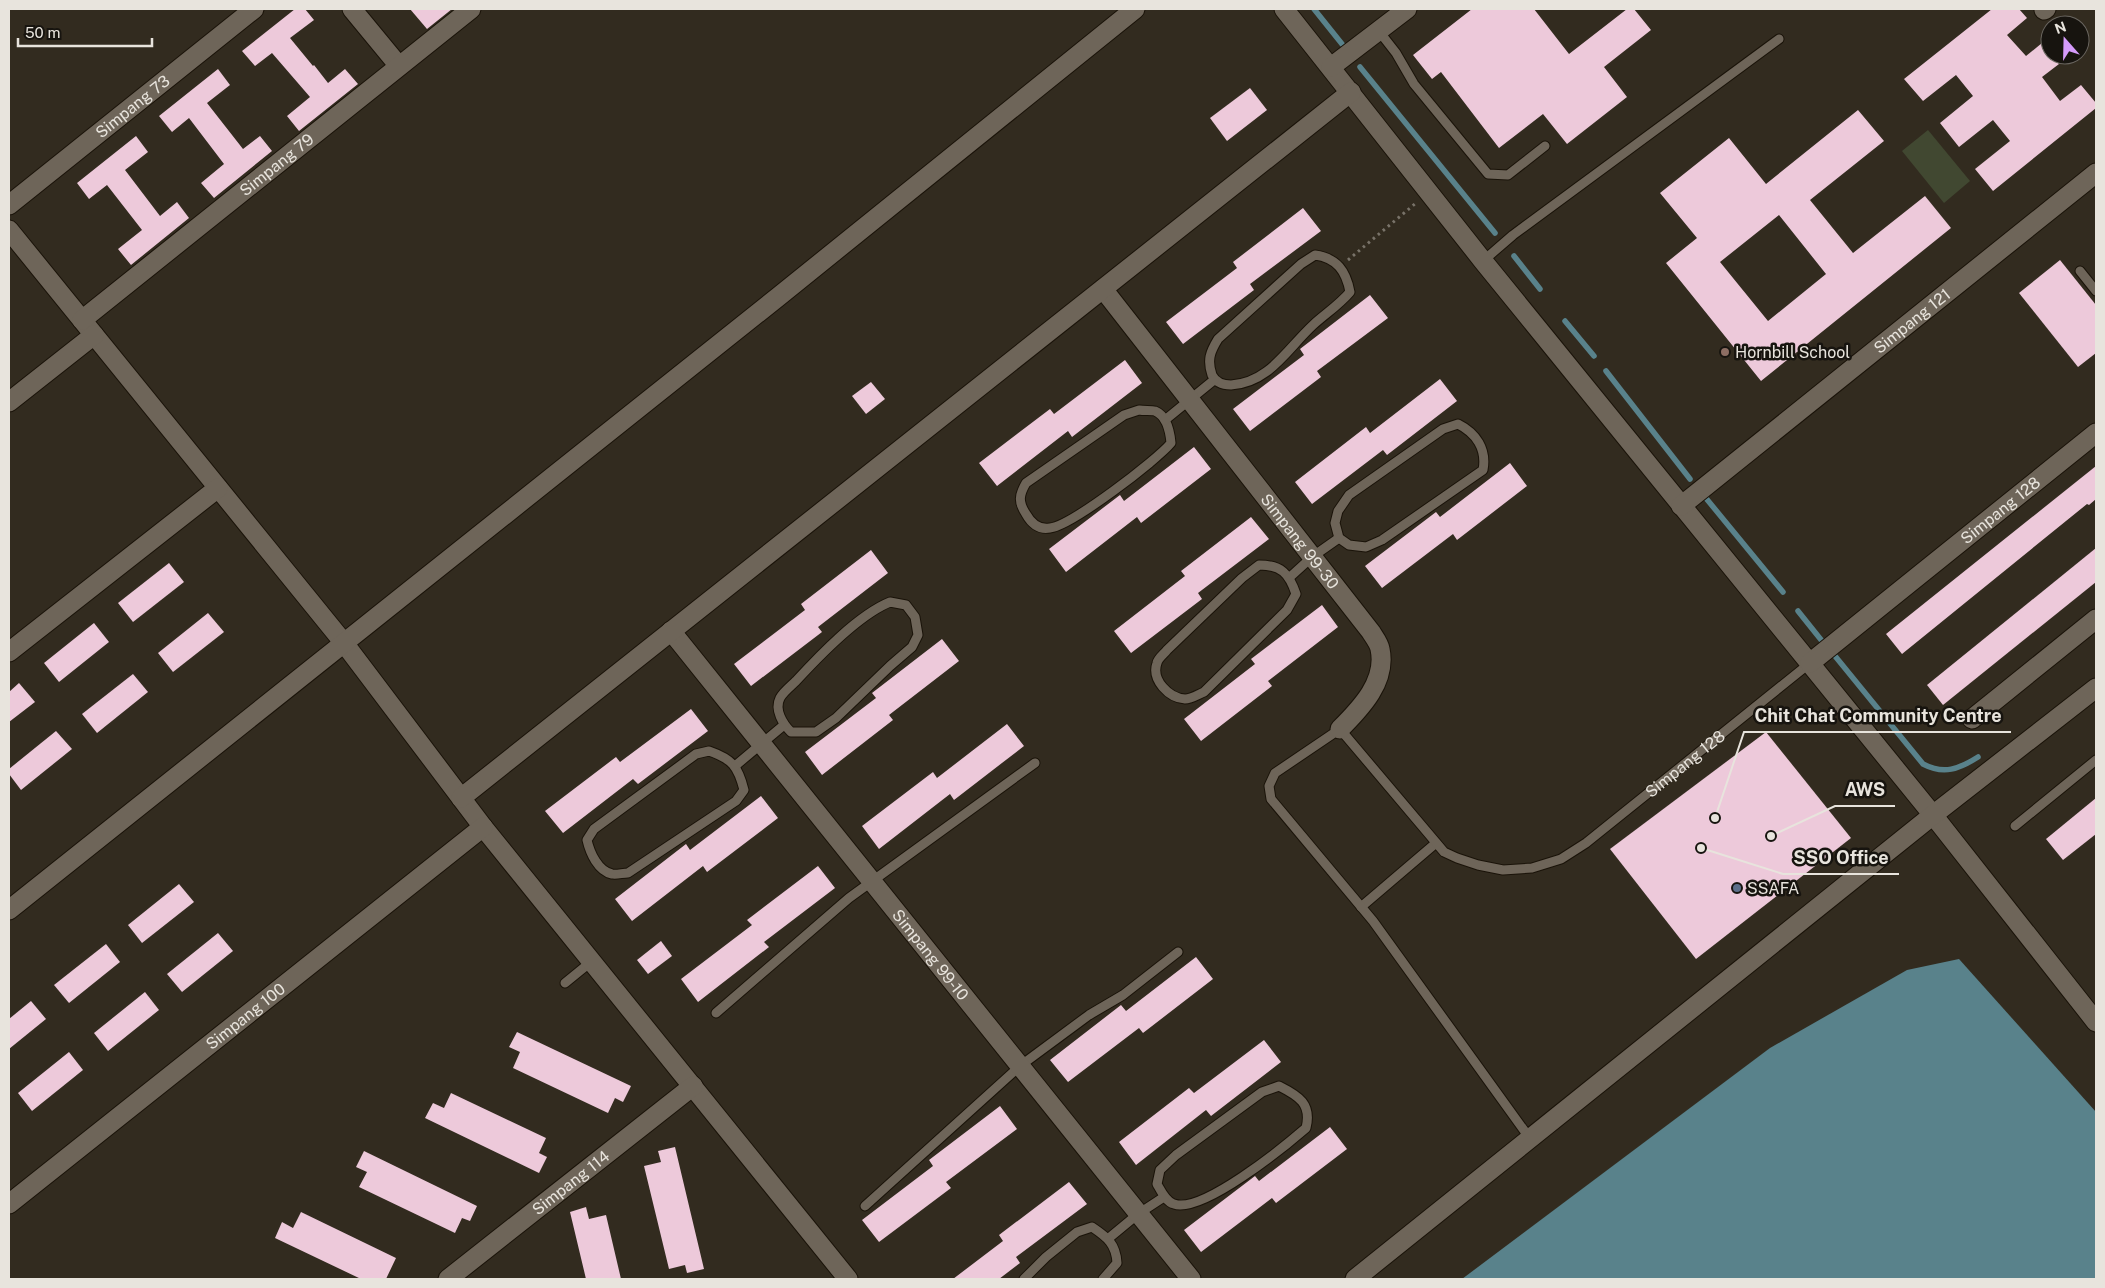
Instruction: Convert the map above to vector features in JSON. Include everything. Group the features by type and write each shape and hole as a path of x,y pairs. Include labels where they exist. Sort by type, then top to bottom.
{"street":[{"name":"Simpang 73","path":"9,205 254,9"},
{"path":"352,9 400,66"},
{"name":"Simpang 79","path":"82,320 471,9"},
{"path":"9,910 770,303 1135,9"},
{"path":"1284,9 1483,261 1933,815 2096,1022"},
{"path":"1331,67 1407,9"},
{"path":"461,798 1351,92"},
{"name":"Simpang 121","path":"1681,506 2096,173"},
{"path":"9,230 344,643 483,826 848,1279"},
{"name":"Simpang 99-30","path":"1103,289 1380,647 1381,663 1376,684 1356,713 1340,729"},
{"path":"9,402 94,335"},
{"name":"Simpang 128","path":"1810,663 2096,433"},
{"path":"9,652 218,488"},
{"path":"1972,719 2096,619"},
{"name":"Simpang 99-10","path":"671,631 761,746 1191,1279"},
{"path":"1355,1279 1531,1140 1933,815 2096,688"},
{"name":"Simpang 100","path":"9,1204 483,826"},
{"name":"Simpang 114","path":"448,1279 693,1086"}],"lane":[{"path":"1378,30 1396,53 1414,84 1488,174 1508,175 1545,146"},
{"path":"1483,261 1513,235 1779,39"},
{"path":"1315,255 1328,257 1338,266 1347,278 1350,292 1312,326 1266,372 1245,384 1223,385 1214,380 1209,365 1209,353 1218,340 1301,264 1315,255"},
{"path":"2080,270 2096,291"},
{"path":"1164,420 1214,380"},
{"path":"1139,410 1155,412 1164,420 1170,433 1171,443 1163,452 1110,493 1066,522 1050,528 1038,527 1029,520 1021,507 1019,495 1026,483 1124,415 1139,410"},
{"path":"1458,424 1469,430 1480,444 1485,459 1483,470 1382,540 1366,546 1350,545 1339,538 1335,523 1338,511 1349,495 1443,429 1458,424"},
{"path":"1290,577 1312,557 1339,538"},
{"path":"1259,565 1273,565 1290,577 1296,594 1287,610 1204,692 1187,700 1173,696 1161,686 1156,673 1157,662 1167,650 1242,578 1259,565"},
{"path":"890,602 906,605 915,617 918,635 912,647 836,718 816,732 791,732 784,725 778,710 780,698 817,658 877,607 890,602"},
{"name":"Simpang 128","path":"1340,729 1444,852 1478,865 1503,870 1532,868 1561,859 1586,843 1810,663"},
{"path":"735,766 784,725"},
{"name":"Simpang 99-30","path":"1340,729 1275,774 1269,786 1271,799 1361,907"},
{"path":"709,752 726,757 735,766 741,777 744,790 736,801 628,873 611,874 598,865 590,852 587,840 594,830 696,754 709,752"},
{"path":"2015,826 2096,760"},
{"path":"716,1013 871,881 1035,763"},
{"path":"1436,843 1361,907 1531,1140"},
{"path":"865,1206 1020,1066 1089,1015 1123,995 1178,952"},
{"path":"565,983 592,961"},
{"path":"1279,1086 1292,1092 1305,1104 1309,1117 1306,1128 1247,1173 1206,1198 1187,1206 1173,1204 1164,1197 1157,1184 1160,1170 1176,1155 1262,1092 1279,1086"},
{"path":"1109,1238 1138,1214 1164,1197"},
{"path":"1024,1279 1046,1257 1077,1232 1092,1227 1109,1238 1116,1251 1116,1263 1103,1279"}],"path":[{"path":"1348,261 1429,193"}],"green space":[{"path":"1928,130 1970,181 1944,203 1902,151"}],"water":[{"path":"1959,959 2096,1112 2096,1279 1462,1279 1770,1048 1907,970"}],"building":[{"path":"295,9 305,9 314,20 290,38 313,66 328,83 345,69 358,84 299,131 287,116 310,97 272,53 255,66 242,51"},
{"path":"410,9 452,9 427,29"},
{"path":"1472,9 1534,9 1569,54 1627,9 1634,9 1651,30 1604,67 1627,97 1567,144 1543,114 1499,148 1441,72 1432,79 1413,55"},
{"path":"1992,9 2019,9 2027,18 2007,35 2026,56 2040,45 2040,65 2058,65 2042,77 2060,101 2081,85 2096,103 2096,108 1993,191 1975,169 2010,141 1993,120 1959,147 1940,123 1973,96 1956,75 1923,101 1904,79"},
{"path":"218,69 230,85 207,103 243,149 260,136 272,151 214,198 201,183 224,164 189,118 172,132 159,116"},
{"path":"1250,88 1267,110 1227,141 1210,118"},
{"path":"1858,110 1884,141 1810,200 1853,253 1925,196 1951,228 1761,381 1666,263 1697,238 1660,193 1729,138 1766,184","holes":["1779,215 1826,274 1768,321 1720,262"]},
{"path":"136,136 148,152 125,170 160,216 177,202 189,218 131,265 118,249 142,230 107,185 89,199 77,183"},
{"path":"1303,208 1321,231 1250,284 1254,290 1183,344 1166,322 1237,268 1233,262"},
{"path":"2060,260 2096,305 2096,353 2078,367 2019,293"},
{"path":"1370,295 1388,318 1317,371 1321,377 1250,431 1233,409 1304,355 1300,349"},
{"path":"1125,360 1142,383 1072,437 1068,431 997,486 979,463 1050,409 1054,414"},
{"path":"1440,379 1457,401 1387,455 1383,450 1312,504 1295,482 1366,427 1370,433"},
{"path":"871,382 885,399 866,414 852,396"},
{"path":"1194,447 1211,469 1141,523 1137,517 1066,572 1049,549 1120,495 1124,501"},
{"path":"1510,463 1527,486 1457,540 1453,534 1382,588 1365,566 1436,512 1440,517"},
{"path":"2096,466 2096,499 2089,505 2087,504 1902,654 1886,634"},
{"path":"1251,517 1269,539 1198,593 1202,599 1131,653 1114,631 1185,576 1181,571"},
{"path":"2096,548 2096,582 1943,705 1927,685"},
{"path":"871,550 888,573 818,627 822,632 751,686 734,664 805,610 801,604"},
{"path":"169,563 184,582 133,622 118,603"},
{"path":"1322,605 1338,627 1268,681 1272,686 1201,741 1184,719 1255,664 1251,659"},
{"path":"208,613 224,632 173,672 158,653"},
{"path":"94,623 109,642 59,682 44,663"},
{"path":"942,639 959,661 889,715 893,720 822,775 805,752 876,698 872,693"},
{"path":"133,674 148,692 97,733 82,714"},
{"path":"19,683 35,702 9,722 9,692"},
{"path":"691,709 708,731 638,784 633,779 563,833 545,811 616,757 620,762"},
{"path":"1007,724 1024,746 954,800 950,794 879,849 862,826 933,772 937,778"},
{"path":"56,731 72,749 21,790 9,774 9,769"},
{"path":"1766,732 1851,838 1696,959 1610,849"},
{"path":"761,796 778,818 707,872 703,866 632,921 615,899 686,844 690,850"},
{"path":"2096,798 2096,834 2063,860 2046,839"},
{"path":"818,866 835,888 764,942 769,947 698,1002 681,979 752,925 747,920"},
{"path":"179,884 194,902 142,943 128,925"},
{"path":"218,933 233,951 182,992 167,974"},
{"path":"661,941 672,956 648,974 637,960"},
{"path":"106,944 120,962 69,1003 54,985"},
{"path":"1196,957 1213,979 1143,1033 1139,1028 1068,1082 1050,1060 1121,1005 1126,1011"},
{"path":"145,992 159,1010 108,1051 94,1033"},
{"path":"31,1001 46,1019 9,1049 9,1019"},
{"path":"517,1032 631,1086 623,1102 615,1098 608,1113 513,1068 520,1052 509,1047"},
{"path":"1264,1040 1281,1062 1211,1116 1206,1110 1136,1165 1119,1142 1189,1088 1194,1093"},
{"path":"69,1052 83,1070 32,1111 18,1093"},
{"path":"451,1093 546,1138 539,1153 547,1157 539,1173 425,1118 433,1103 444,1108"},
{"path":"1000,1106 1017,1129 946,1182 951,1188 879,1242 862,1220 933,1166 929,1160"},
{"path":"1330,1127 1347,1149 1276,1203 1272,1198 1201,1252 1184,1230 1255,1176 1259,1181"},
{"path":"675,1147 704,1269 687,1273 685,1265 669,1269 644,1166 661,1162 658,1151"},
{"path":"364,1151 477,1206 470,1221 462,1218 455,1233 359,1187 367,1172 356,1167"},
{"path":"1069,1182 1087,1204 1016,1257 1020,1263 999,1279 953,1279 1003,1241 999,1235"},
{"path":"586,1207 589,1219 606,1215 621,1279 586,1279 570,1212"},
{"path":"301,1212 396,1258 386,1279 361,1279 275,1238 282,1222 293,1228"}],"waterway":[{"path":"1314,9 1342,44"},
{"path":"1360,67 1495,233"},
{"path":"1514,256 1540,289"},
{"path":"1565,321 1594,356"},
{"path":"1606,371 1690,479"},
{"path":"1705,497 1783,592"},
{"path":"1798,611 1822,641"},
{"path":"1835,656 1923,764 1945,770 1964,765 1978,757"}],"place":[{"name":"Hornbill School","path":"1725,352"},
{"name":"Chit Chat Community Centre","path":"1715,818"},
{"name":"AWS","path":"1771,836"},
{"name":"SSO Office","path":"1701,848"},
{"name":"SSAFA","path":"1737,888"}]}
